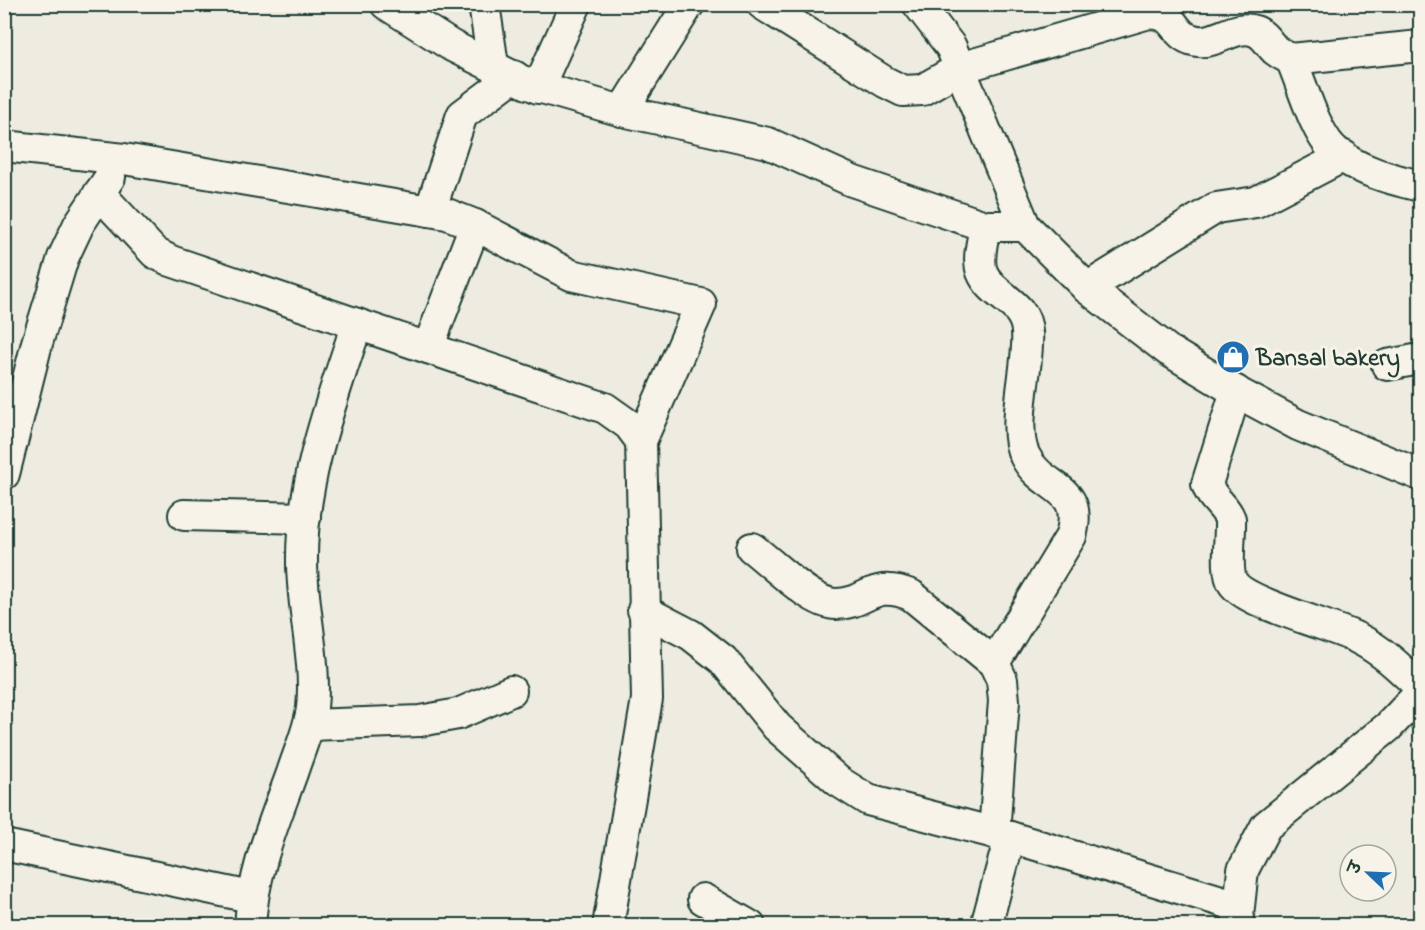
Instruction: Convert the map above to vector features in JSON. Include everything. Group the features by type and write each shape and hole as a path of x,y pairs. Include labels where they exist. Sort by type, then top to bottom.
{"street":[{"path":"386,4 452,46 515,76 622,111 768,143 852,181 985,226 1026,226"},
{"path":"484,4 515,76"},
{"path":"430,211 462,115 515,76 576,4"},
{"path":"622,111 689,4"},
{"path":"762,4 903,91 922,90 960,68 1149,13 1161,13 1170,17 1184,38 1197,42 1210,40 1239,28 1257,31 1276,52 1292,59 1420,46"},
{"path":"918,4 951,47 1026,226 1087,288 1169,351 1236,391 1298,424 1420,475"},
{"path":"1292,59 1321,131 1332,147 1344,156 1383,176 1420,186"},
{"path":"4,146 124,159 430,211 475,225 571,275 701,304 641,441 643,610 647,699 608,926"},
{"path":"1087,288 1216,208 1256,202 1344,156"},
{"path":"4,474 37,343 63,258 79,224 124,159"},
{"path":"99,194 155,253 171,261 605,408 629,425 641,441"},
{"path":"428,348 475,225"},
{"path":"985,226 981,271 989,284 1021,311 1028,332 1020,438 1024,456 1074,505 1076,517 1071,536 994,663"},
{"path":"4,845 251,911 260,862 309,725 312,690 302,561 305,518 315,459 357,324"},
{"path":"1386,365 1420,359"},
{"path":"1236,391 1207,484 1210,495 1227,512 1230,519 1230,575 1233,584 1252,597 1358,638 1386,656 1420,687"},
{"path":"184,515 305,518"},
{"path":"752,548 819,601 837,604 878,589 895,588 911,595 994,663 1002,680 1004,701 1002,835 986,926"},
{"path":"643,610 691,635 723,660 777,727 838,781 868,800 1002,835 1238,916 1243,870 1266,826 1388,727 1420,693"},
{"path":"309,725 420,721 439,718 458,714 511,691"},
{"path":"703,899 750,926"}],"place":[{"name":"Bansal bakery","path":"1233,357"}]}
